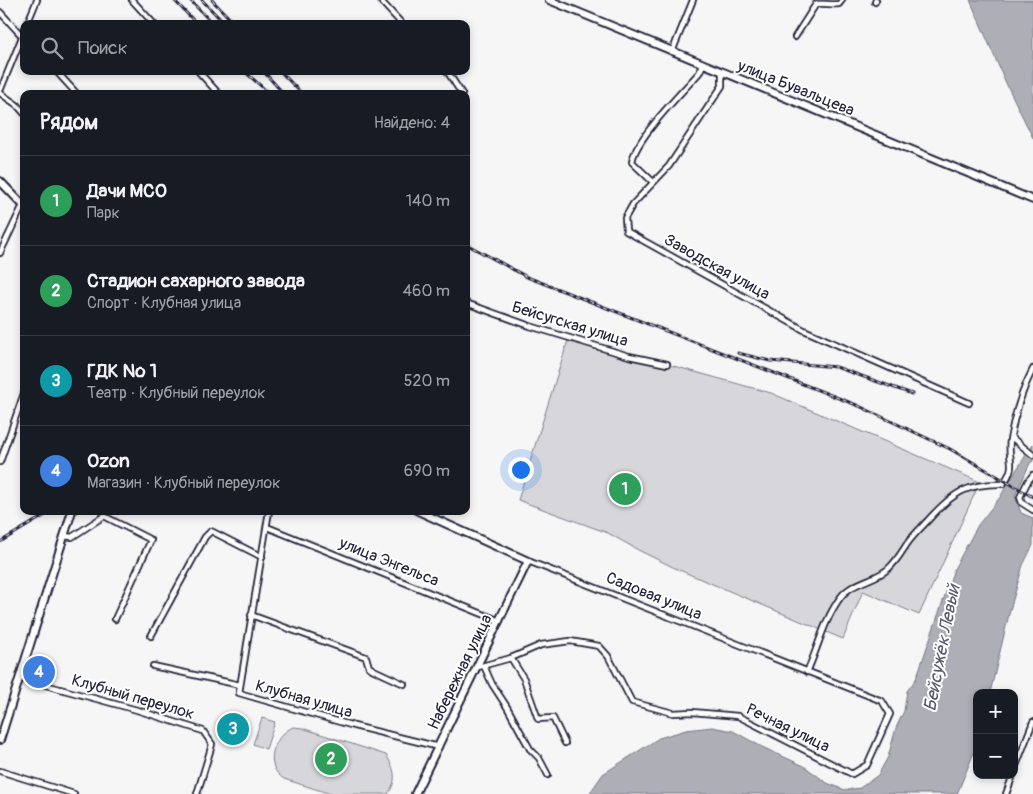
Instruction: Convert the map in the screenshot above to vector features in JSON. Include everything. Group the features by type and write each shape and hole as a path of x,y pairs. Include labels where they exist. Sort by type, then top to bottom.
{"street":[{"path":"29,20 37,0"},
{"path":"132,0 150,20"},
{"path":"380,0 398,20"},
{"name":"улица Бувальцева","path":"549,0 1033,200"},
{"path":"672,52 693,0"},
{"path":"795,37 816,4 839,4 842,0"},
{"path":"0,12 20,32"},
{"path":"20,42 0,92 20,108"},
{"path":"653,182 632,162 634,153 646,134 703,65"},
{"name":"Заводская улица","path":"722,73 722,86 669,166 632,204 625,218 626,231 804,330 969,403"},
{"path":"60,75 73,90"},
{"path":"202,75 215,90"},
{"path":"450,75 460,90"},
{"path":"0,181 20,201"},
{"path":"0,253 20,213"},
{"name":"Бейсугская улица","path":"470,304 530,326 630,356 667,364"},
{"path":"808,672 824,627 839,599 845,592 887,570 898,560 906,544 953,495 990,484 1003,484 1011,474 1011,437 1033,369"},
{"path":"0,462 20,404"},
{"path":"1011,437 1033,455"},
{"path":"1033,475 1020,497 1022,502 1033,510"},
{"path":"0,740 71,515"},
{"name":"Клубная улица","path":"268,515 239,693 354,726 438,747"},
{"name":"Садовая улица","path":"427,515 528,561 882,701"},
{"path":"64,536 72,537 104,516 151,540 115,619"},
{"name":"улица Энгельса","path":"267,527 500,621"},
{"path":"151,636 205,537 211,531 262,557"},
{"name":"Набережная улица","path":"415,794 481,666 528,561"},
{"path":"251,615 366,657 369,667 404,684"},
{"name":"Речная улица","path":"481,666 511,658 541,645 570,642 599,646 608,656 632,702 673,713 692,712 738,716 852,774 867,765 890,714 882,701"},
{"path":"511,658 524,679 538,719 553,718 565,743"},
{"path":"153,666 240,685"},
{"path":"481,666 507,707 530,749 539,758 548,775"},
{"name":"Клубный переулок","path":"20,678 137,710 202,731 212,744 197,794"},
{"path":"1018,761 1033,722"},
{"path":"0,771 74,794"},
{"path":"1006,794 1012,779"}],"shaded area":[{"path":"569,337 771,393 980,482 919,615 863,591 843,639 677,569 608,533 518,500"},
{"path":"262,718 275,722 266,749 253,744"},
{"path":"293,727 302,728 386,755 392,765 394,774 393,784 388,794 331,794 284,779 274,767 273,752 280,737"}],"water":[{"path":"970,0 1033,0 1033,138 1006,83"},
{"name":"Бейсужёк Левый","path":"1033,444 1033,461 1030,463 1015,496 1021,513 1033,518 1033,545 1023,565 991,689 973,689 973,755 957,794 589,794 603,774 659,738 686,730 712,727 733,731 762,747 804,766 827,783 845,790 860,788 878,775 888,757 896,728 904,711 907,691 916,679 954,569 978,525 1005,488"}],"railway":[{"path":"174,0 193,20"},
{"path":"190,0 209,20"},
{"path":"202,0 221,20"},
{"path":"212,0 231,20"},
{"path":"249,75 265,90"},
{"path":"267,75 280,90"},
{"path":"284,75 298,90"},
{"path":"470,246 527,277 859,406 950,449 1033,497"},
{"path":"738,353 770,361 836,367 912,394"},
{"path":"0,542 45,515"}],"place":[{"name":"Дачи МСО","path":"625,489"},
{"name":"Ozon","path":"39,672"},
{"name":"ГДК № 1","path":"233,729"},
{"name":"Стадион сахарного завода","path":"331,759"}]}
